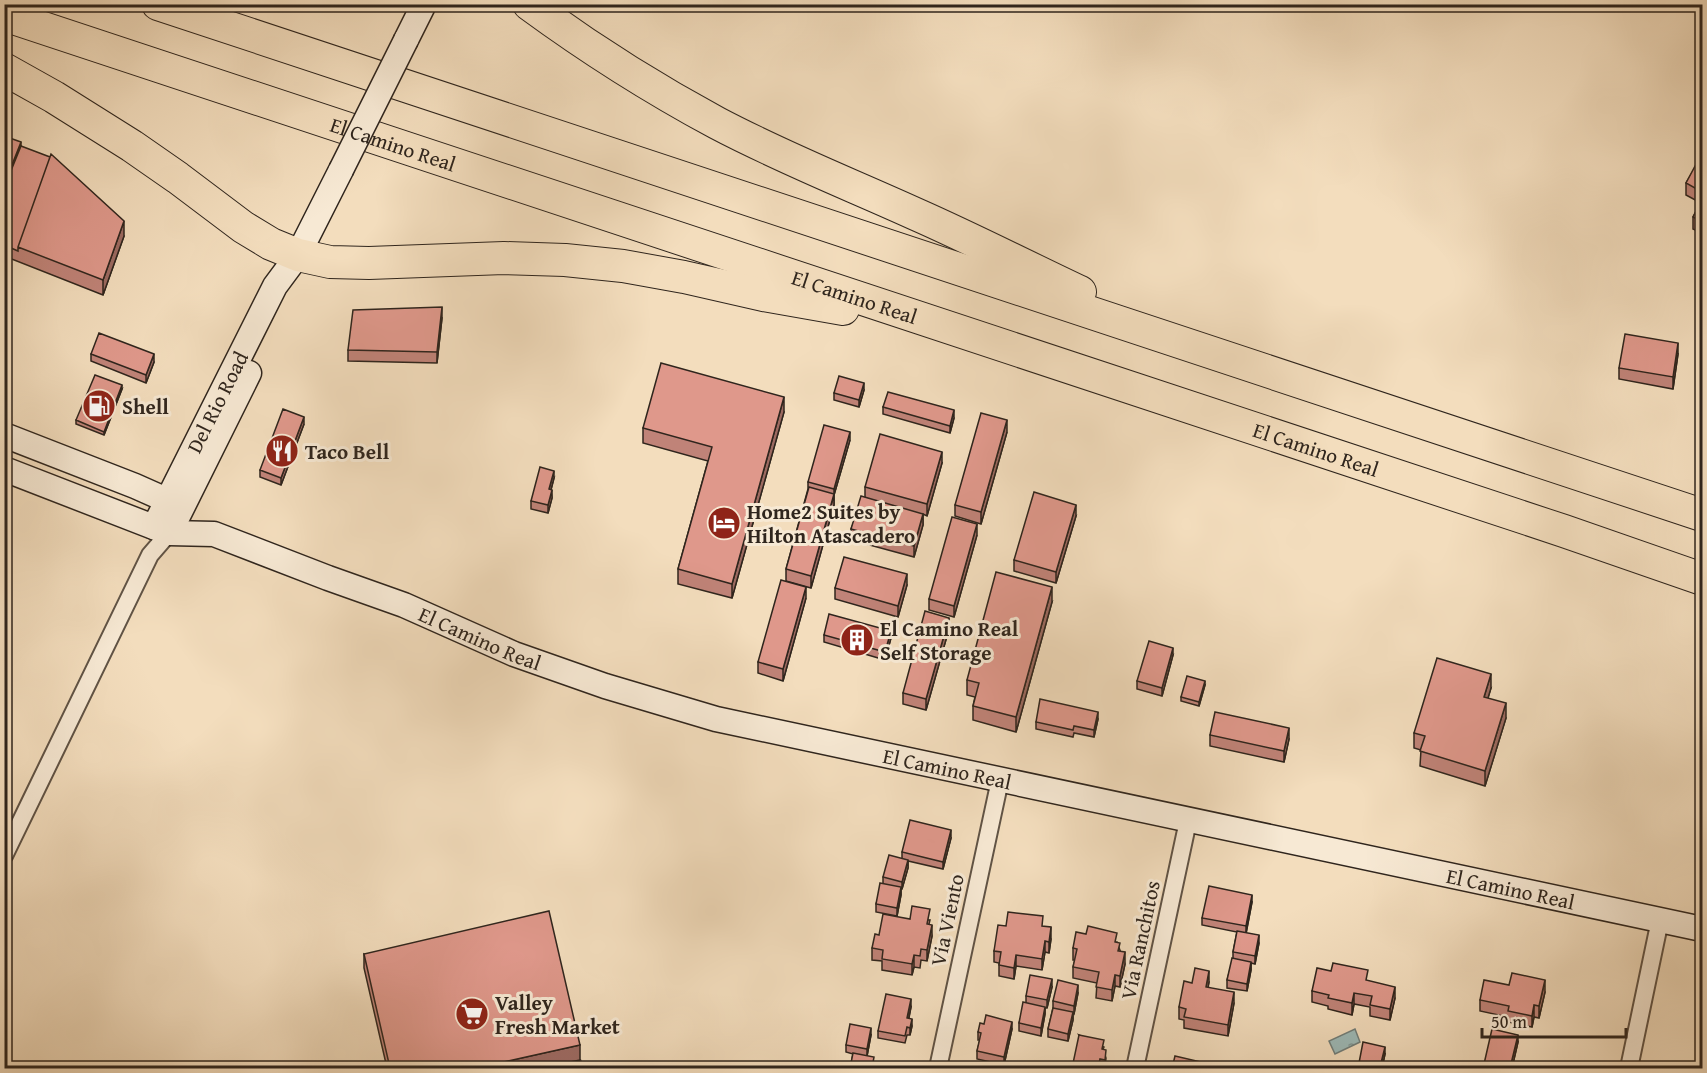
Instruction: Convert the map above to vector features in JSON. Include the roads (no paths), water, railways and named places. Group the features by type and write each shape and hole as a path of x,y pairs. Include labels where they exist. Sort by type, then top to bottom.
{"highway":[{"path":"158,4 1702,515"},
{"path":"529,4 568,33 621,67 718,123 831,178 921,216 1200,350"},
{"name":"El Camino Real","path":"4,15 1564,531 1702,579"},
{"path":"4,69 132,146 243,227 271,244 298,255 330,262 504,258 565,260 623,266 684,277 763,296 943,325"}],"main road":[{"name":"Del Rio Road","path":"162,530 274,286 298,255 424,4"},
{"name":"El Camino Real","path":"4,435 175,503 214,534 328,579 404,604 514,654 605,686 716,719 1702,929"},
{"name":"El Camino Real","path":"4,469 162,530 214,534"}],"street":[{"name":"Del Rio Road","path":"4,856 162,530"},
{"name":"Via Viento","path":"938,1068 1000,780"},
{"name":"Via Ranchitos","path":"1135,1068 1188,821"},
{"path":"1629,1068 1660,920"}],"water":[{"path":"1355,1029 1360,1042 1335,1054 1329,1041"}],"place":[{"name":"Shell","path":"99,406"},
{"name":"Taco Bell","path":"282,451"},
{"name":"Home2 Suites by Hilton Atascadero","path":"724,523"},
{"name":"El Camino Real Self Storage","path":"857,640"},
{"name":"Valley Fresh Market","path":"472,1014"}]}
